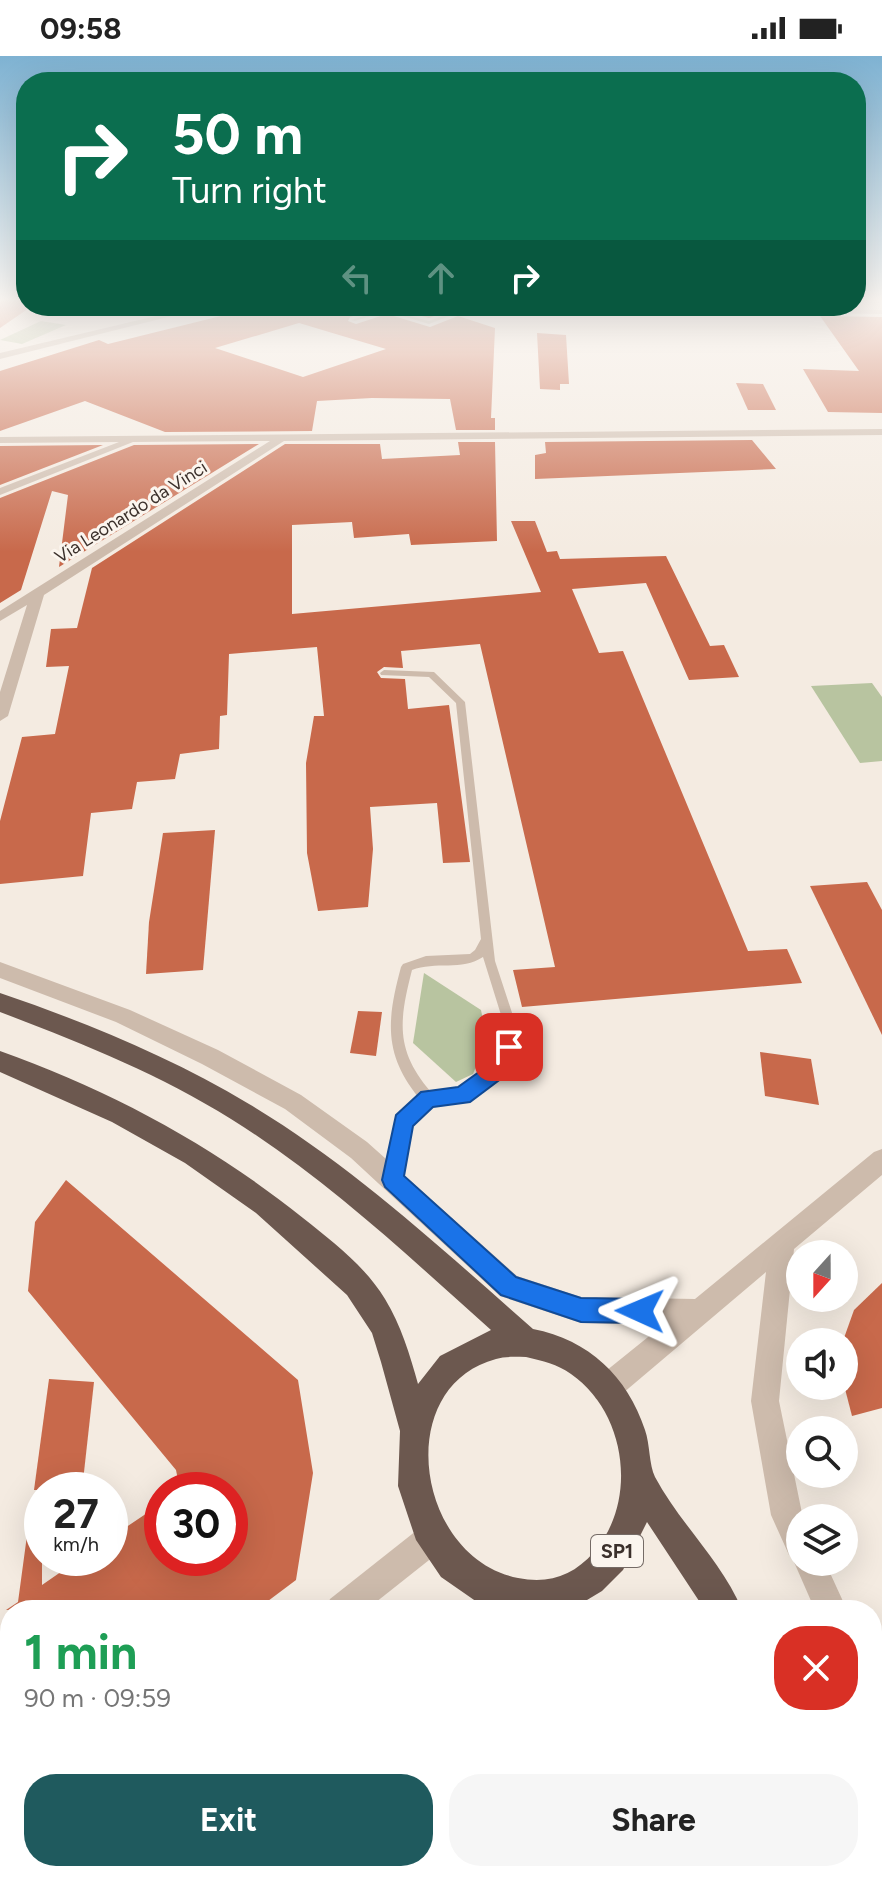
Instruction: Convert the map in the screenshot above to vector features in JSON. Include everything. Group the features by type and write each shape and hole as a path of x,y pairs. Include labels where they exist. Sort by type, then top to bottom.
{"highway":[{"name":"SP1","path":"0,1002 106,1042 194,1085 271,1131 335,1177 526,1342"},
{"name":"SP1","path":"0,1061 88,1096 165,1134 266,1203 351,1275 382,1323 415,1428"},
{"name":"SP1","path":"522,1600 476,1585 445,1558 421,1518 411,1473 415,1428 431,1390 457,1361 490,1345 526,1342 562,1351 595,1374 618,1404 634,1440 638,1480 632,1521 615,1557 587,1584 550,1600"},
{"name":"SP1","path":"638,1480 718,1600"}],"street":[{"path":"0,440 882,432"},
{"path":"0,492 139,438"},
{"name":"Via Leonardo da Vinci","path":"0,617 282,438"},
{"path":"0,716 38,593"},
{"path":"0,970 123,1016 210,1057 293,1102 359,1150 509,1287 581,1310 700,1312"},
{"path":"606,1389 882,1160"},
{"path":"782,1246 765,1401 786,1515"},
{"path":"354,1600 432,1538"},
{"path":"815,1576 826,1600"}],"lane":[{"path":"384,673 431,674 460,702 489,961 512,1031 507,1063 462,1096 428,1098 403,1122 393,1180"},
{"path":"428,1098 408,1078 396,1049 397,1003 407,967 425,959 471,959 479,953 487,938"}],"green space":[{"path":"872,683 882,697 882,761 860,763 811,686"},
{"path":"424,973 481,1010 487,1040 473,1074 456,1082 413,1043"}],"building":[{"path":"0,382 493,382 491,418 495,418 495,430 456,430 450,399 372,398 317,401 312,431 165,432 85,401 0,431"},
{"path":"540,382 569,382 560,384 560,390 540,389"},
{"path":"811,382 882,382 882,413 828,412"},
{"path":"736,383 763,384 776,410 748,410"},
{"path":"752,440 776,469 535,479 535,455 546,453 545,442"},
{"path":"458,442 495,442 497,541 411,545 409,534 354,538 352,522 292,525 292,614 541,592 511,521 535,521 547,552 557,551 560,559 666,556 710,646 724,645 739,677 689,680 646,583 572,589 599,653 623,651 748,951 787,949 802,983 522,1007 513,970 555,967 480,644 401,651 403,668 384,667 377,672 381,678 405,679 408,709 449,705 470,862 443,863 437,803 370,807 373,849 368,907 318,911 307,853 306,763 314,716 324,716 317,647 229,654 227,715 220,716 219,749 180,754 175,779 137,782 132,809 91,813 83,876 0,884 0,821 22,737 55,734 69,666 46,667 51,629 77,628 92,568 285,444 380,444 382,459 460,455"},
{"path":"259,444 59,567 68,495 52,491 21,590 0,603 0,498 134,445"},
{"path":"103,445 0,485 0,446"},
{"path":"215,830 203,970 146,974 149,922 163,833"},
{"path":"867,882 882,910 882,1035 810,886"},
{"path":"358,1011 382,1012 376,1056 350,1053"},
{"path":"760,1052 811,1059 819,1105 765,1096"},
{"path":"66,1180 298,1380 313,1473 296,1580 269,1600 18,1600 24,1558 24,1576 42,1576 42,1585 55,1576 128,1576 128,1526 144,1515 144,1576 248,1576 248,1472 176,1472 28,1291 35,1222"},
{"path":"882,1283 882,1408 852,1416 848,1400 858,1400 858,1328 848,1328 853,1312 858,1312 858,1306"},
{"path":"49,1379 94,1382 84,1472 36,1472"}],"route":[{"path":"509,1047 507,1063 462,1096 428,1098 403,1122 393,1180 509,1287 551,1303 581,1310 640,1311"}]}
